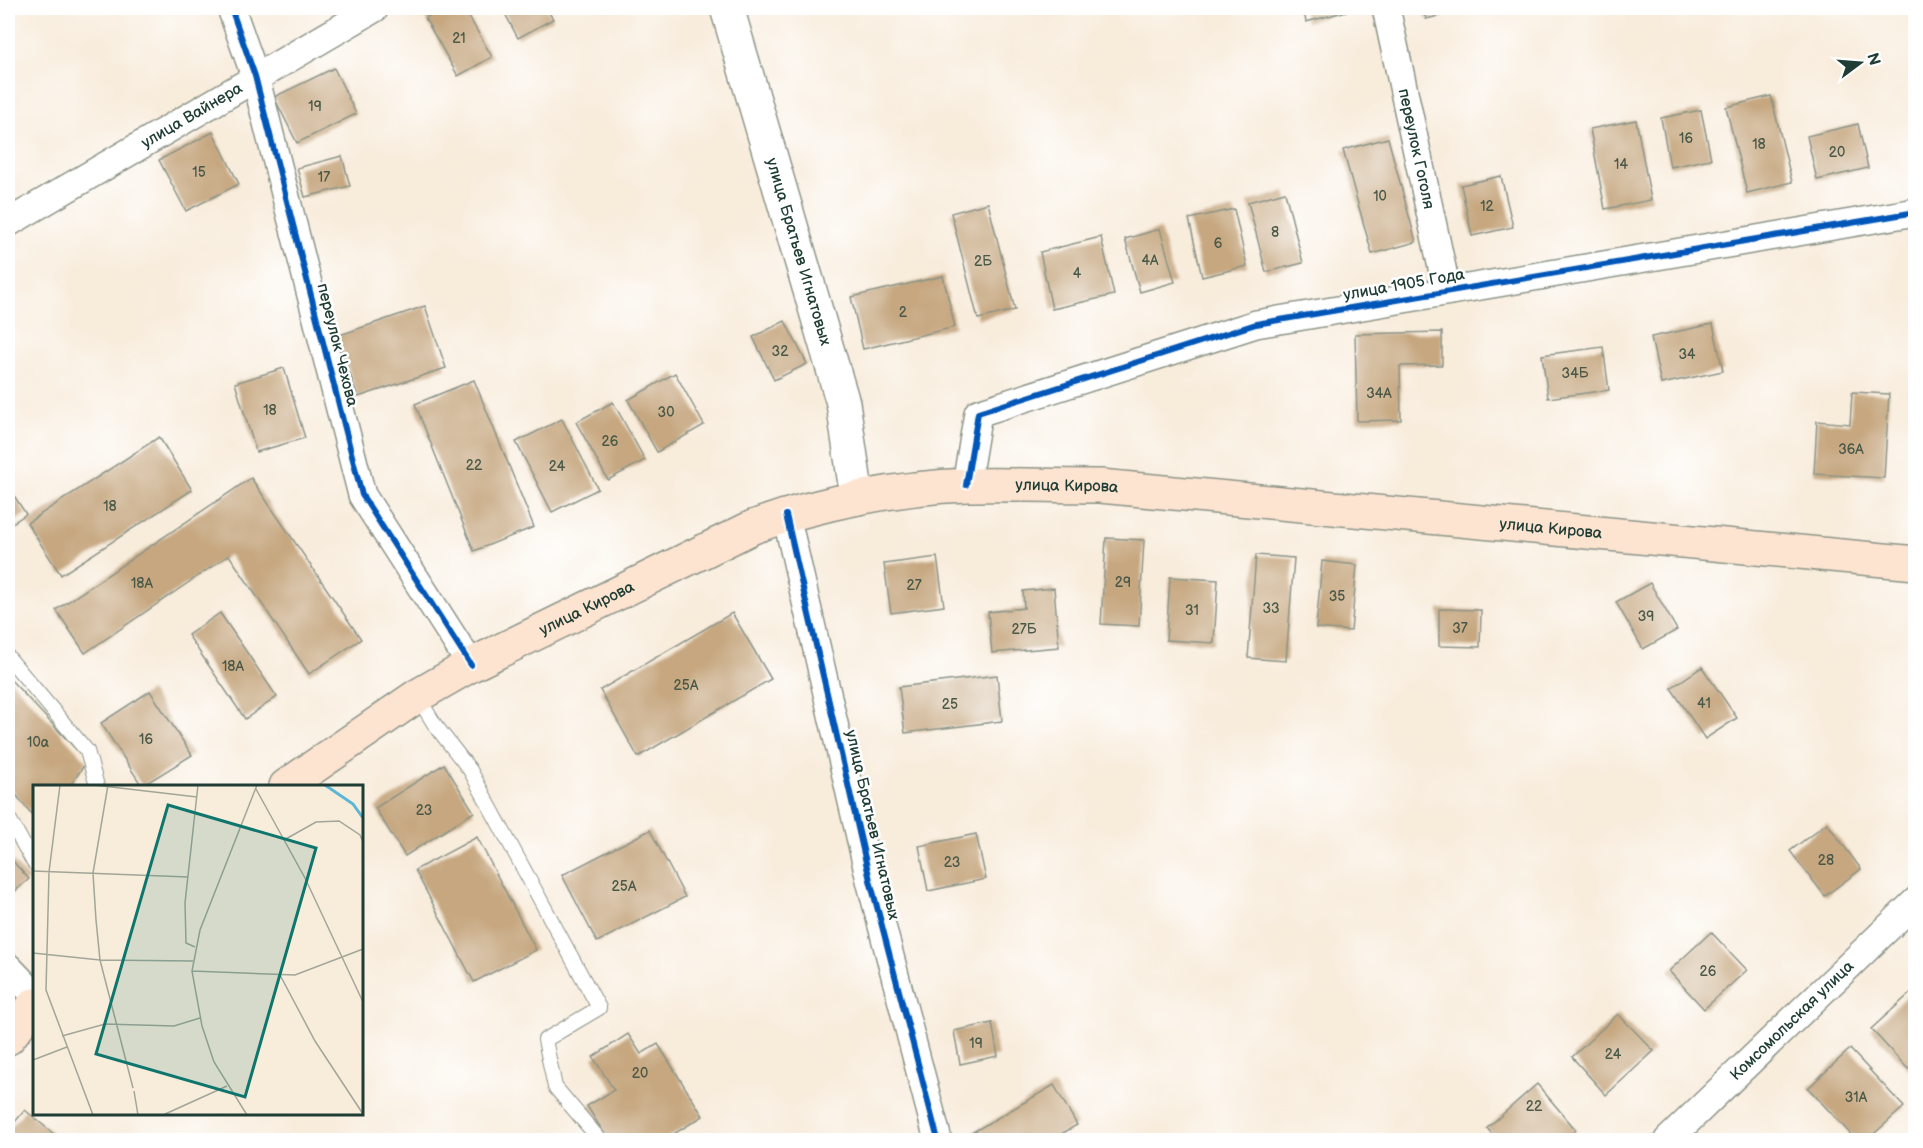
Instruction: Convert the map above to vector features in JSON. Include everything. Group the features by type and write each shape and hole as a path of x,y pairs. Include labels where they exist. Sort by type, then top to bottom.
{"main road":[{"name":"улица Кирова","path":"287,785 417,696 471,665 753,527 786,515 858,498 966,485 1100,486 1916,562"},
{"path":"8,1038 33,1006"}],"street":[{"name":"переулок Чехова","path":"231,8 255,76 362,495 471,665"},
{"name":"улица Вайнера","path":"8,224 255,76 375,8"},
{"name":"улица Братьев Игнатовых","path":"727,8 843,403 858,498"},
{"name":"переулок Гоголя","path":"1386,8 1447,291"},
{"name":"улица 1905 Года","path":"966,485 978,413 1256,324 1916,212"},
{"name":"улица Братьев Игнатовых","path":"786,515 870,880 938,1140"},
{"name":"Комсомольская улица","path":"1668,1140 1915,903"},
{"path":"8,967 33,993"}],"lane":[{"path":"8,657 87,751 97,785"},
{"path":"417,696 435,725 470,770 599,1008 545,1040 555,1087 600,1140"},
{"path":"8,817 33,861"}],"building":[{"path":"445,8 464,8 492,57 458,76 425,18"},
{"path":"502,8 546,8 553,19 518,38"},
{"path":"1303,8 1358,8 1306,22"},
{"path":"1423,8 1471,8 1426,19"},
{"path":"334,68 356,114 297,143 274,97"},
{"path":"1771,96 1792,182 1747,193 1726,107"},
{"path":"1701,110 1711,159 1670,167 1661,118"},
{"path":"1636,120 1651,200 1605,209 1590,129"},
{"path":"1858,124 1868,168 1817,180 1807,136"},
{"path":"213,132 239,184 186,211 159,160"},
{"path":"1388,138 1416,242 1372,254 1343,150"},
{"path":"342,156 350,186 305,197 297,168"},
{"path":"1501,176 1513,227 1472,236 1461,185"},
{"path":"1285,192 1303,263 1266,272 1248,202"},
{"path":"988,203 1015,310 978,319 951,213"},
{"path":"1234,209 1247,266 1202,277 1189,219"},
{"path":"1160,229 1175,282 1140,292 1125,239"},
{"path":"1101,237 1114,295 1052,309 1040,252"},
{"path":"943,276 955,327 863,349 851,297"},
{"path":"425,306 446,368 358,397 337,336"},
{"path":"785,321 807,364 774,380 753,337"},
{"path":"1713,324 1723,371 1661,384 1651,337"},
{"path":"1442,332 1442,365 1400,366 1401,420 1357,421 1355,334"},
{"path":"1603,347 1609,390 1548,398 1542,355"},
{"path":"284,368 305,438 256,452 235,383"},
{"path":"675,373 704,425 657,452 628,400"},
{"path":"474,380 534,527 474,551 415,404"},
{"path":"1852,392 1889,394 1884,478 1814,474 1817,421 1850,424"},
{"path":"613,402 645,460 608,480 576,422"},
{"path":"562,419 598,489 552,512 516,442"},
{"path":"159,437 192,490 61,575 27,523"},
{"path":"251,478 361,639 309,674 229,555 85,653 56,610"},
{"path":"8,489 26,514 8,526"},
{"path":"1106,538 1144,540 1139,626 1101,624"},
{"path":"1256,555 1294,558 1286,661 1248,658"},
{"path":"937,557 944,606 891,613 884,564"},
{"path":"1322,561 1357,565 1351,631 1316,628"},
{"path":"1170,577 1218,580 1214,643 1166,640"},
{"path":"1650,583 1677,630 1643,649 1616,602"},
{"path":"1054,588 1059,647 992,653 988,612 1024,608 1023,591"},
{"path":"1439,609 1481,610 1480,647 1439,646"},
{"path":"220,613 277,697 245,719 188,635"},
{"path":"732,613 771,679 638,757 600,690"},
{"path":"1702,667 1737,718 1705,739 1671,688"},
{"path":"997,675 1002,721 905,733 899,687"},
{"path":"8,677 87,761 72,783 74,785 33,785 33,816 8,785"},
{"path":"150,691 192,755 141,785 101,723"},
{"path":"444,764 474,812 405,856 375,808"},
{"path":"1827,823 1861,869 1825,896 1790,851"},
{"path":"650,830 685,897 597,942 562,875"},
{"path":"976,834 986,879 928,891 919,846"},
{"path":"477,837 536,950 474,982 415,870"},
{"path":"8,856 29,879 8,897"},
{"path":"1711,932 1747,970 1704,1009 1669,971"},
{"path":"1916,988 1916,1062 1908,1069 1871,1029"},
{"path":"1618,1014 1654,1051 1606,1095 1572,1057"},
{"path":"992,1023 998,1056 960,1064 954,1031"},
{"path":"628,1034 641,1054 658,1044 703,1116 664,1140 608,1140 587,1106 614,1090 593,1057"},
{"path":"1850,1049 1904,1107 1867,1140 1856,1140 1808,1088"},
{"path":"1537,1084 1576,1130 1564,1140 1497,1140 1487,1128"},
{"path":"1054,1085 1077,1125 1051,1140 978,1140 973,1132"},
{"path":"25,1110 61,1140 8,1140 8,1130"}],"cycle path":[{"path":"231,8 255,76 362,495 471,665"},
{"path":"966,485 978,413 1256,324 1916,212"},
{"path":"786,515 870,880 938,1140"}]}
